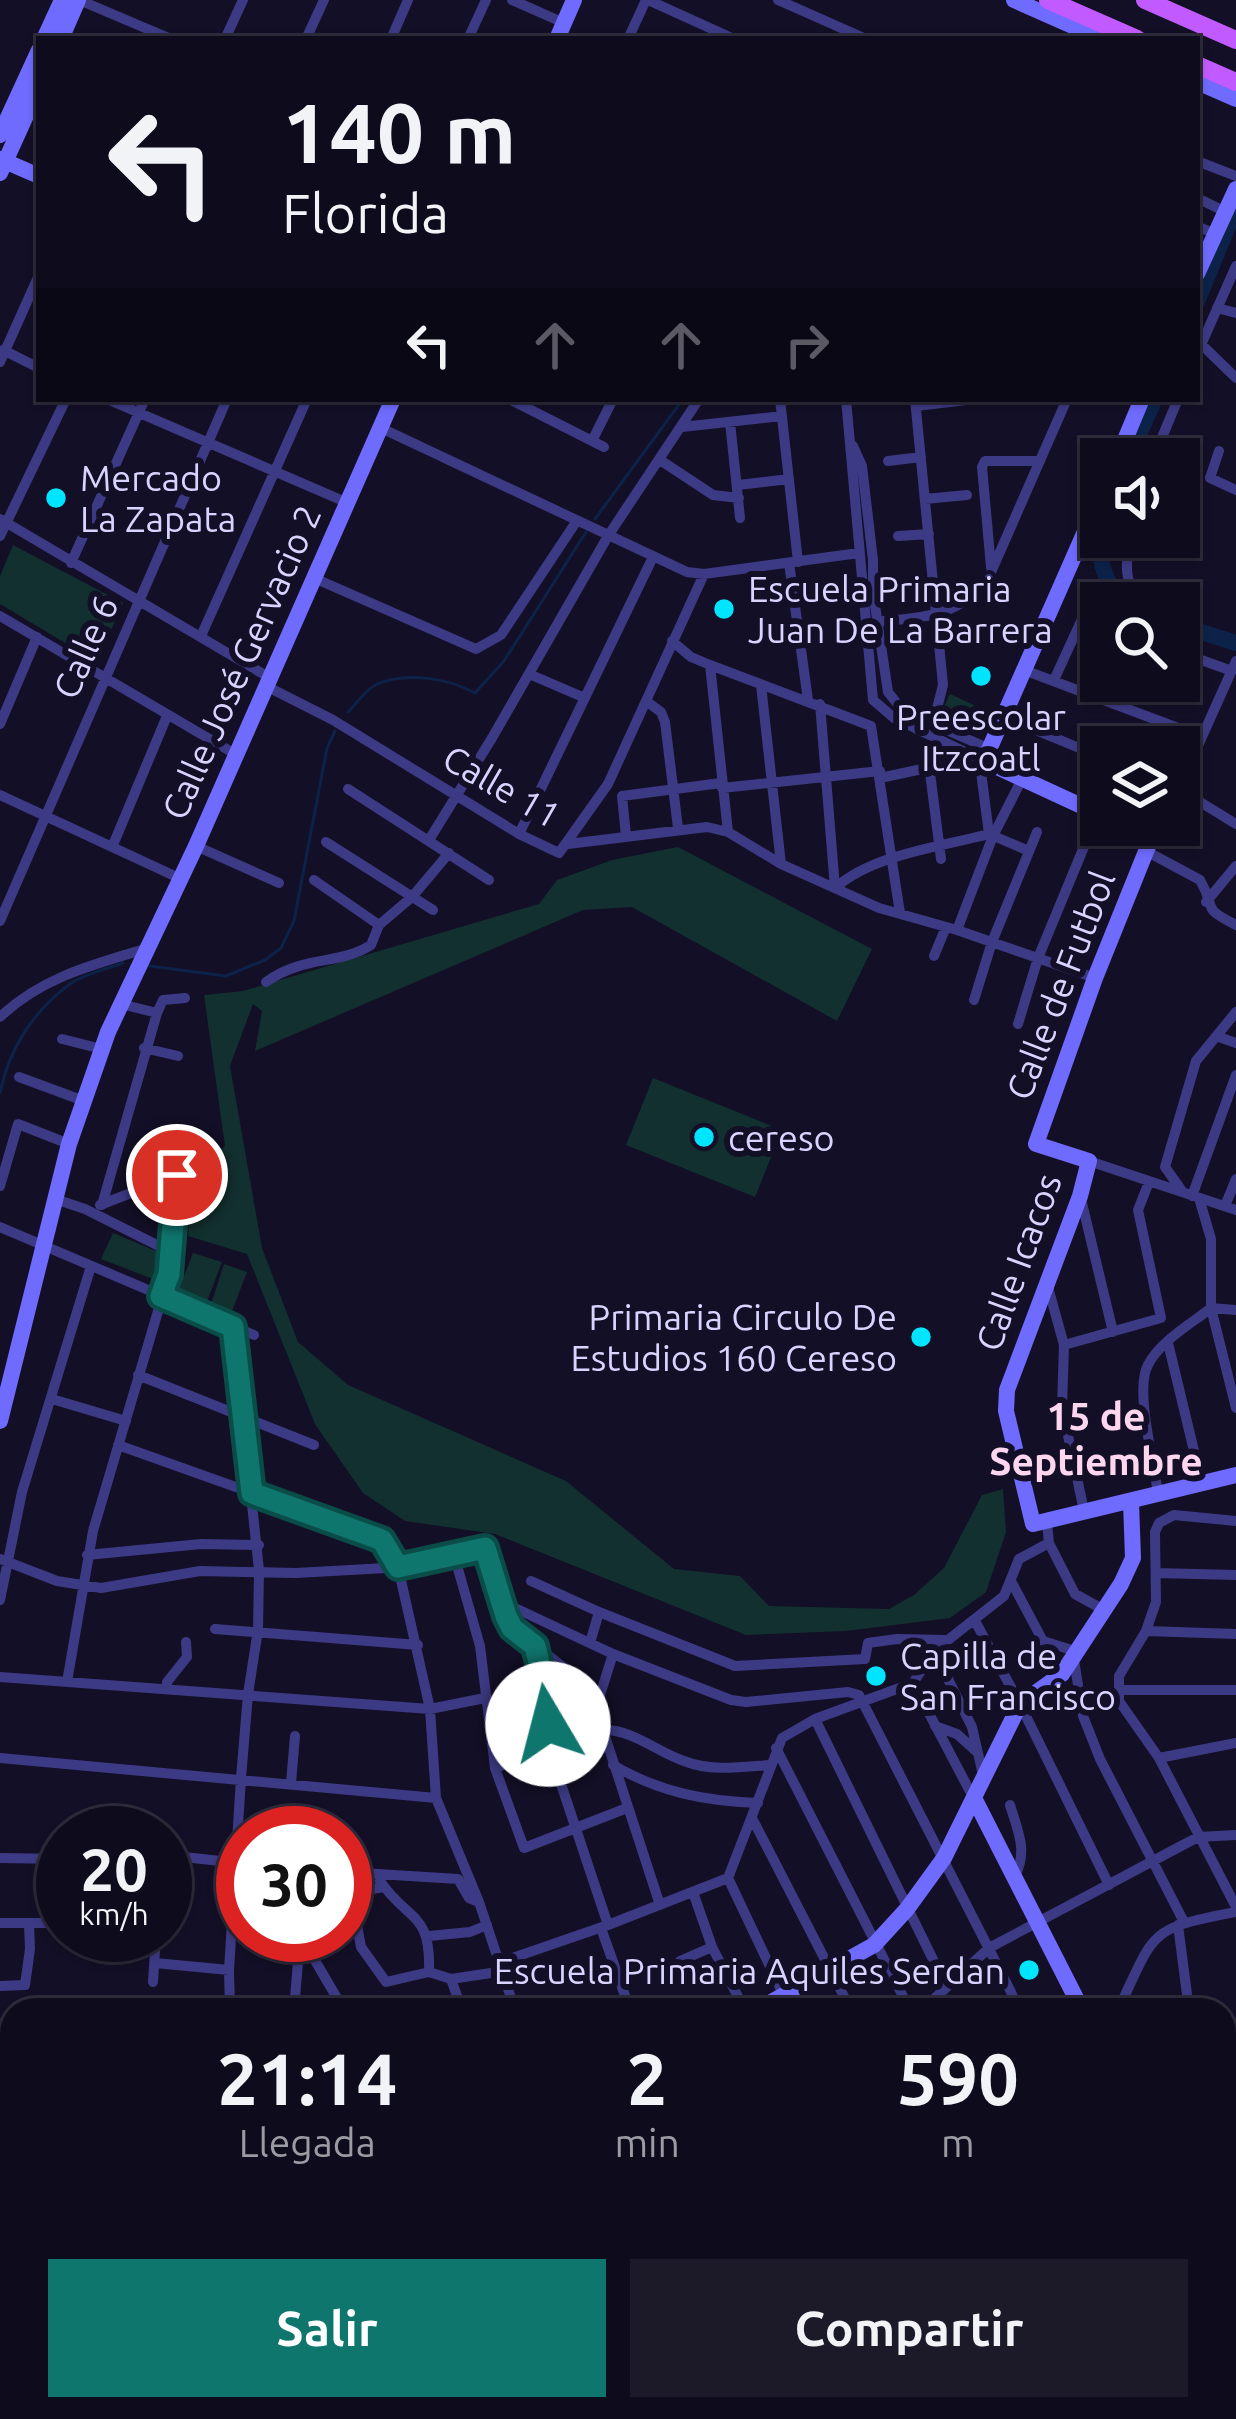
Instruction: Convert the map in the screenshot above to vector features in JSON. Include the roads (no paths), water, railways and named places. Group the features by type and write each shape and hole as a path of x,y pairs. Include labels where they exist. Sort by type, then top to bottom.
{"main road":[{"path":"45,36 62,0"},
{"path":"62,36 79,0"},
{"path":"560,31 574,0"},
{"path":"1014,0 1095,36"},
{"path":"1048,0 1131,36"},
{"path":"1144,0 1236,40"},
{"path":"1166,0 1236,30"},
{"path":"0,135 36,57"},
{"path":"1200,66 1236,82"},
{"path":"1200,83 1236,99"},
{"path":"36,93 2,165 36,175"},
{"path":"1200,267 1236,189"},
{"name":"Calle José Gervacio 2","path":"0,1421 6,1363 102,1049 393,402"},
{"path":"1126,438 1141,402"},
{"path":"1080,543 987,755 1022,779 1080,805"},
{"name":"Calle de Futbol","path":"1089,1161 1036,1144 1149,846"},
{"name":"Calle Icacos","path":"1040,1524 1006,1411 1007,1390 1089,1161"},
{"path":"1040,1524 1236,1475"},
{"path":"792,1998 874,1945 944,1858 1021,1704 1062,1674 1104,1610 1132,1558 1151,1497"},
{"path":"975,1800 1076,1998"}],"street":[{"path":"79,0 148,34"},
{"path":"227,36 243,0"},
{"path":"307,36 324,0"},
{"path":"392,36 409,0"},
{"path":"469,36 486,0"},
{"path":"512,0 560,31"},
{"path":"629,36 647,0 727,36"},
{"path":"778,0 859,36"},
{"path":"828,36 830,23"},
{"path":"1200,162 1236,176"},
{"path":"1200,199 1226,212"},
{"path":"1200,227 1215,234"},
{"path":"1200,347 1236,266"},
{"path":"36,281 2,354 36,367"},
{"path":"1217,308 1236,313"},
{"path":"1200,350 1236,378"},
{"path":"0,536 3,521 63,402"},
{"path":"114,402 348,502"},
{"path":"71,563 144,402"},
{"name":"Calle 6","path":"0,921 226,402"},
{"path":"201,636 306,402"},
{"path":"514,402 598,444 612,402"},
{"path":"429,839 608,536 697,402"},
{"path":"780,402 794,562 826,778 835,888"},
{"path":"846,402 873,700 894,718 947,745 987,755"},
{"path":"916,402 943,686 933,724"},
{"path":"876,622 937,616 975,596 992,571 1066,402"},
{"path":"1162,438 1177,402"},
{"path":"682,428 782,416"},
{"path":"730,422 740,518"},
{"path":"381,428 670,567 704,574 859,553"},
{"path":"851,444 862,466 884,681 903,711 987,755"},
{"path":"1219,451 1210,478 1236,490"},
{"path":"888,461 921,457"},
{"path":"992,571 982,467 994,459 1040,460"},
{"path":"660,460 712,495 789,479"},
{"path":"925,499 967,495"},
{"name":"Calle 11","path":"3,521 201,636 519,835 559,853 608,784 704,574"},
{"path":"314,578 476,649 501,635 575,522"},
{"path":"898,536 929,534"},
{"path":"519,835 653,557"},
{"path":"0,616 235,754"},
{"path":"1054,680 1080,623"},
{"path":"0,724 37,637"},
{"path":"672,641 692,658 872,726 900,913"},
{"path":"1200,657 1234,666 1200,742"},
{"path":"710,665 728,832"},
{"path":"1024,670 1202,737"},
{"path":"529,674 586,698"},
{"path":"761,685 782,864"},
{"path":"646,701 661,712 665,722 677,829"},
{"path":"113,845 167,716"},
{"path":"1004,717 1080,748"},
{"path":"626,836 622,796 672,788 915,772 947,745"},
{"path":"987,755 981,772 991,835"},
{"path":"928,765 941,853"},
{"path":"934,956 1022,779"},
{"path":"348,789 489,880"},
{"path":"0,796 179,878"},
{"path":"1200,802 1236,824"},
{"path":"568,844 677,829 707,827 728,832 835,888 1095,978"},
{"path":"974,1000 1037,832"},
{"path":"835,888 848,876 892,860 941,853 991,835 1029,851"},
{"path":"326,842 433,910"},
{"path":"196,846 279,884"},
{"path":"1018,1024 1038,958 1085,846"},
{"path":"1161,846 1200,880 1206,902 1221,920 1236,925"},
{"path":"266,982 288,967 371,945 379,925 412,897 448,853"},
{"path":"1206,902 1236,866"},
{"path":"314,880 379,925"},
{"path":"0,1017 19,999 56,978 145,950"},
{"path":"102,1204 157,1013 163,1000 185,998"},
{"path":"121,1004 157,1013"},
{"path":"1236,1012 1196,1061 1166,1160 1169,1174 1187,1193 1211,1239 1211,1308 1236,1408"},
{"path":"1219,1037 1236,1043"},
{"path":"62,1039 102,1049"},
{"path":"144,1048 178,1056"},
{"path":"1187,1193 1236,1076"},
{"path":"19,1077 84,1101"},
{"path":"0,1186 18,1124 70,1144"},
{"path":"67,1682 87,1555 169,1274 180,1162 202,1142"},
{"path":"1089,1161 1230,1208 1236,1179"},
{"path":"85,1209 177,1175"},
{"path":"1064,1345 1161,1318 1138,1210 1153,1183"},
{"path":"1080,1196 1114,1332"},
{"path":"56,1199 171,1252"},
{"path":"0,1227 254,1336"},
{"path":"0,1600 4,1561 22,1492 91,1266"},
{"path":"1047,1283 1064,1345 1062,1407 1084,1511"},
{"path":"1236,1310 1211,1308 1152,1358 1144,1377 1151,1497 1174,1515 1236,1521"},
{"path":"233,1327 259,1545 258,1630 248,1694 241,1806"},
{"path":"1168,1343 1202,1484"},
{"path":"138,1376 245,1414 314,1445"},
{"path":"52,1399 126,1421"},
{"path":"118,1445 382,1540 398,1567 418,1645 430,1709 436,1798 511,1998"},
{"path":"1123,1998 1147,1944 1181,1923 1236,1910 1159,1758 1123,1712 1118,1690 1124,1666 1146,1631 1156,1602 1155,1532 1159,1523 1174,1515"},
{"path":"1040,1524 1075,1594 1104,1610"},
{"path":"380,1881 351,1893 364,1955 386,1982 429,1972 451,1979 502,1966 728,1878 782,1738 815,1719 913,1683 934,1651 1004,1596 1019,1559 1049,1543"},
{"path":"87,1555 201,1544 259,1545"},
{"path":"4,1561 57,1581 126,1586 200,1571 296,1573 398,1567 485,1548 512,1628 600,1695"},
{"path":"454,1555 480,1646 495,1768 524,1848 627,1808"},
{"path":"1156,1574 1236,1575"},
{"path":"531,1581 718,1661 747,1667 865,1659 866,1644 946,1640"},
{"path":"1011,1581 1043,1641 1076,1656 1083,1716 1181,1923 1188,1998"},
{"path":"502,1602 613,1654 731,1700 848,1692 864,1700 1012,1998"},
{"path":"590,1643 599,1612"},
{"path":"975,1621 1021,1704 1108,1885"},
{"path":"215,1629 418,1645"},
{"path":"1146,1631 1236,1634"},
{"path":"167,1689 167,1682 187,1658 186,1642"},
{"path":"535,1646 547,1696 550,1751 626,1998"},
{"path":"934,1651 972,1727 984,1781"},
{"path":"613,1654 600,1695 603,1730 660,1905"},
{"path":"0,1677 430,1709 485,1698"},
{"path":"913,1683 975,1800"},
{"path":"1118,1690 1236,1690"},
{"path":"815,1719 946,1986"},
{"path":"935,1726 957,1733 977,1752"},
{"path":"495,1768 603,1730 616,1730 686,1762 720,1768 770,1765"},
{"path":"291,1783 295,1736"},
{"path":"1159,1758 1236,1743"},
{"path":"776,1748 903,1998"},
{"path":"0,1758 436,1798"},
{"path":"613,1765 708,1802 758,1803"},
{"path":"1010,1805 1023,1846 1023,1860 1015,1876"},
{"path":"752,1818 845,1998"},
{"path":"934,1998 989,1948 1198,1837 1236,1834"},
{"path":"0,1858 36,1858"},
{"path":"1222,1880 1236,1876"},
{"path":"728,1878 788,1998"},
{"path":"372,1879 458,1880 470,1898 479,1902"},
{"path":"380,1881 424,1925 429,1936 429,1972"},
{"path":"693,1892 712,1948 739,1998"},
{"path":"0,1923 36,1924"},
{"path":"0,1986 25,1985 29,1924"},
{"path":"429,1936 470,1932 487,1925"},
{"path":"680,1961 712,1948"},
{"path":"230,1962 230,1998"},
{"path":"295,1998 298,1962"},
{"path":"314,1962 336,1998"},
{"path":"153,1982 155,1963 229,1970"},
{"path":"451,1979 457,1998"}],"waterway":[{"path":"1200,295 1236,207"},
{"path":"595,519 681,402"},
{"path":"1137,438 1154,402"},
{"path":"348,712 373,686 401,678 440,680 475,693 504,661 586,532"},
{"path":"1102,558 1109,582"},
{"path":"1200,632 1236,643"},
{"path":"150,966 226,976 281,948 294,921 327,748 335,731"},
{"path":"0,1093 16,1046 45,1006 76,980 123,963"}],"place":[{"name":"Mercado La Zapata","path":"56,498"},
{"name":"Escuela Primaria Juan De La Barrera","path":"724,609"},
{"name":"Preescolar Itzcoatl","path":"981,676"},
{"name":"cereso","path":"704,1137"},
{"name":"Primaria Circulo De Estudios 160 Cereso","path":"921,1337"},
{"name":"Capilla de San Francisco","path":"876,1676"},
{"name":"Escuela Primaria Aquiles Serdan","path":"1029,1970"}],"district":[{"name":"15 de Septiembre","path":"1096,1438"}]}
